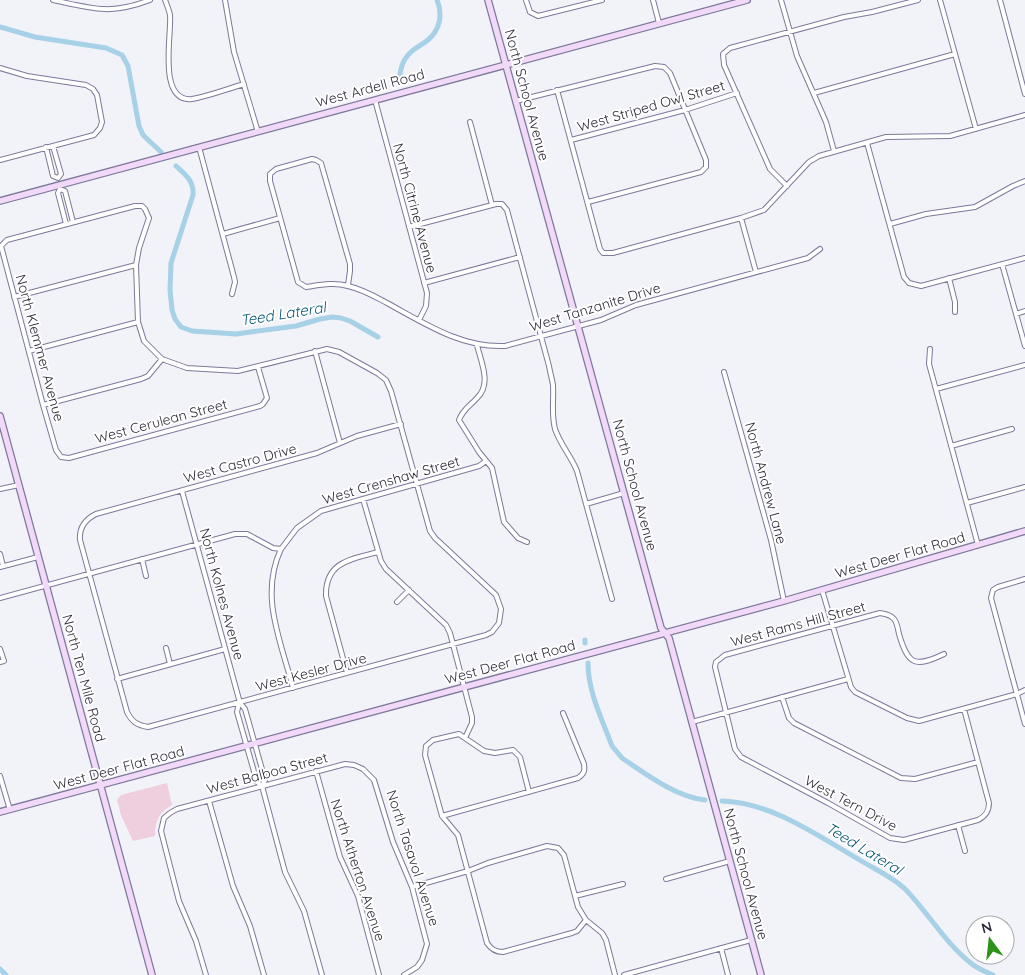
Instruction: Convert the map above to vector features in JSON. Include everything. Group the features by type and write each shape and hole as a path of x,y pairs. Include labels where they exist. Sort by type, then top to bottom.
{"street":[{"path":"54,0 97,10 135,6 150,0"},
{"path":"165,0 170,18 169,72 174,91 179,96 192,99 244,84"},
{"path":"225,0 234,52 258,132"},
{"name":"North School Avenue","path":"488,0 661,628 669,638 760,975"},
{"path":"526,0 528,8 534,15 543,16 602,0"},
{"path":"653,0 659,24"},
{"name":"West Ardell Road","path":"0,201 747,0"},
{"path":"781,0 797,56 826,122 834,152"},
{"path":"787,186 770,169 724,65 723,54 730,48 918,0"},
{"path":"940,0 976,129"},
{"path":"1000,0 1025,94"},
{"path":"814,92 955,54"},
{"path":"516,101 655,66 664,68 670,73 706,160 706,167 701,172 588,202"},
{"path":"0,68 27,76 86,85 93,89 97,95 102,122 94,135 0,160"},
{"path":"558,90 600,249 603,253 612,253 764,210 814,158 886,137 950,136 1025,116"},
{"name":"West Striped Owl Street","path":"571,140 685,110 736,94"},
{"name":"North Citrine Avenue","path":"375,100 428,299 419,320"},
{"path":"470,122 492,205"},
{"path":"867,142 904,277 909,283 920,286 1025,258"},
{"path":"53,146 61,174 58,193 66,224 135,206 146,208 149,218 139,248 136,265 138,322 144,341 162,359 187,368 238,371 315,351 327,349 338,352 381,376 392,391 417,484"},
{"path":"46,147 54,176 65,191 73,222"},
{"path":"199,147 234,277 235,282 232,294"},
{"path":"223,234 280,218 270,181 270,174 276,169 312,159 319,161 350,264 348,285"},
{"path":"890,224 926,214 975,207 1012,186 1025,181"},
{"path":"409,227 492,205 502,204 507,210 542,336 553,385 552,415 555,429 577,471 612,599"},
{"name":"West Tanzanite Drive","path":"280,218 298,282 302,286 348,285 367,292 451,337 490,347 505,346 601,320 636,305 808,258 820,249"},
{"path":"741,218 756,272"},
{"name":"North Klemmer Avenue","path":"61,457 56,450 1,248 2,244 7,240 66,224"},
{"path":"424,283 520,257"},
{"path":"1002,264 1025,346"},
{"path":"14,297 136,265"},
{"path":"949,278 955,302 955,312"},
{"path":"1016,314 1025,311"},
{"path":"29,351 138,322"},
{"path":"477,344 485,384 479,397 462,412 460,420 494,473 504,522 518,538 527,542"},
{"path":"930,349 929,364 978,545"},
{"path":"315,351 340,443"},
{"path":"44,405 141,379 148,376 162,359"},
{"path":"936,389 1025,365"},
{"name":"West Cerulean Street","path":"61,457 68,458 260,406 265,401 266,394 258,367"},
{"name":"North Andrew Lane","path":"724,372 771,540 784,601"},
{"name":"North Ten Mile Road","path":"0,416 152,975"},
{"name":"West Castro Drive","path":"89,574 80,540 81,527 84,521 96,514 317,454 357,436 400,424"},
{"path":"951,446 1012,429"},
{"name":"West Crenshaw Street","path":"293,688 271,601 272,575 281,549 297,528 312,517 330,508 479,466 486,461"},
{"name":"West Kesler Drive","path":"118,679 127,712 131,719 139,725 148,727 486,635 496,628 501,615 496,595 435,538 428,525 417,484"},
{"path":"0,489 19,485"},
{"path":"967,503 1025,487"},
{"name":"North Kolnes Avenue","path":"182,491 240,703 245,708 265,780 262,786"},
{"path":"586,504 624,493"},
{"path":"363,499 378,552 386,569 446,625 453,644 472,717 472,723 465,738"},
{"name":"West Deer Flat Road","path":"0,812 464,686 665,634 1025,531"},
{"path":"0,598 235,534 247,534 274,548 281,549"},
{"path":"347,674 326,596 326,589 330,574 335,567 378,552"},
{"path":"0,554 2,567 38,557"},
{"path":"142,559 146,576"},
{"path":"89,574 118,679 225,649"},
{"path":"1025,579 998,587 991,594 1025,724"},
{"path":"397,602 409,590"},
{"path":"822,590 848,679 855,692 913,720 919,720 964,709 1025,690"},
{"name":"West Rams Hill Street","path":"726,713 715,673 716,662 725,656 880,613 889,614 895,620 904,651 910,659 922,662 944,654"},
{"path":"166,648 170,664"},
{"path":"0,649 2,662"},
{"path":"692,722 848,679"},
{"path":"782,698 786,711 794,723 901,778 916,779 978,762 964,709"},
{"name":"North Kolnes Avenue","path":"240,703 237,712 246,746 257,782 262,786 285,872 304,911 322,975"},
{"path":"442,816 578,778 584,773 584,764 563,713"},
{"name":"West Tern Drive","path":"726,713 736,749 741,757 890,838 904,840 984,817 989,810 989,803 978,762"},
{"path":"529,792 520,757 513,750 490,753 459,734 433,740 426,746 425,755 442,816 458,835 487,942 491,949 503,952 572,933 586,920"},
{"name":"West Balboa Street","path":"206,975 196,941 179,901 161,830 164,818 177,810 316,771 345,764 363,769"},
{"name":"North Tasavol Avenue","path":"363,769 371,775 377,784 393,842 412,887 426,936 427,944 422,960 417,968 404,975"},
{"name":"North Atherton Avenue","path":"316,771 340,857 358,896 379,975"},
{"path":"0,776 10,810"},
{"path":"209,801 233,886 250,926 264,975"},
{"path":"958,825 965,851"},
{"path":"412,887 468,872 488,863 547,846 558,848 564,855 578,907 586,920 602,933 606,940 615,975"},
{"path":"666,879 730,861"},
{"path":"576,896 623,884"},
{"path":"624,975 751,940"},
{"path":"721,948 728,975"}],"shaded area":[{"path":"167,783 172,805 159,818 155,836 133,841 121,815 117,800 121,795"}],"waterway":[{"path":"399,83 401,68 406,57 428,40 438,27 440,11 437,0"},
{"name":"Teed Lateral","path":"0,27 35,37 106,48 122,55 128,66 139,126 143,135 161,152"},
{"name":"Teed Lateral","path":"176,166 189,179 193,190 171,263 170,290 172,310 175,319 181,327 192,331 236,334 296,326 332,317 350,321 378,337"},
{"name":"Teed Lateral","path":"588,663 590,684 596,705 612,746 622,758 672,790 705,800"},
{"name":"Teed Lateral","path":"722,801 758,807 793,821 889,877 906,890 963,956 977,967 993,975"},
{"path":"0,969 6,975"}]}
